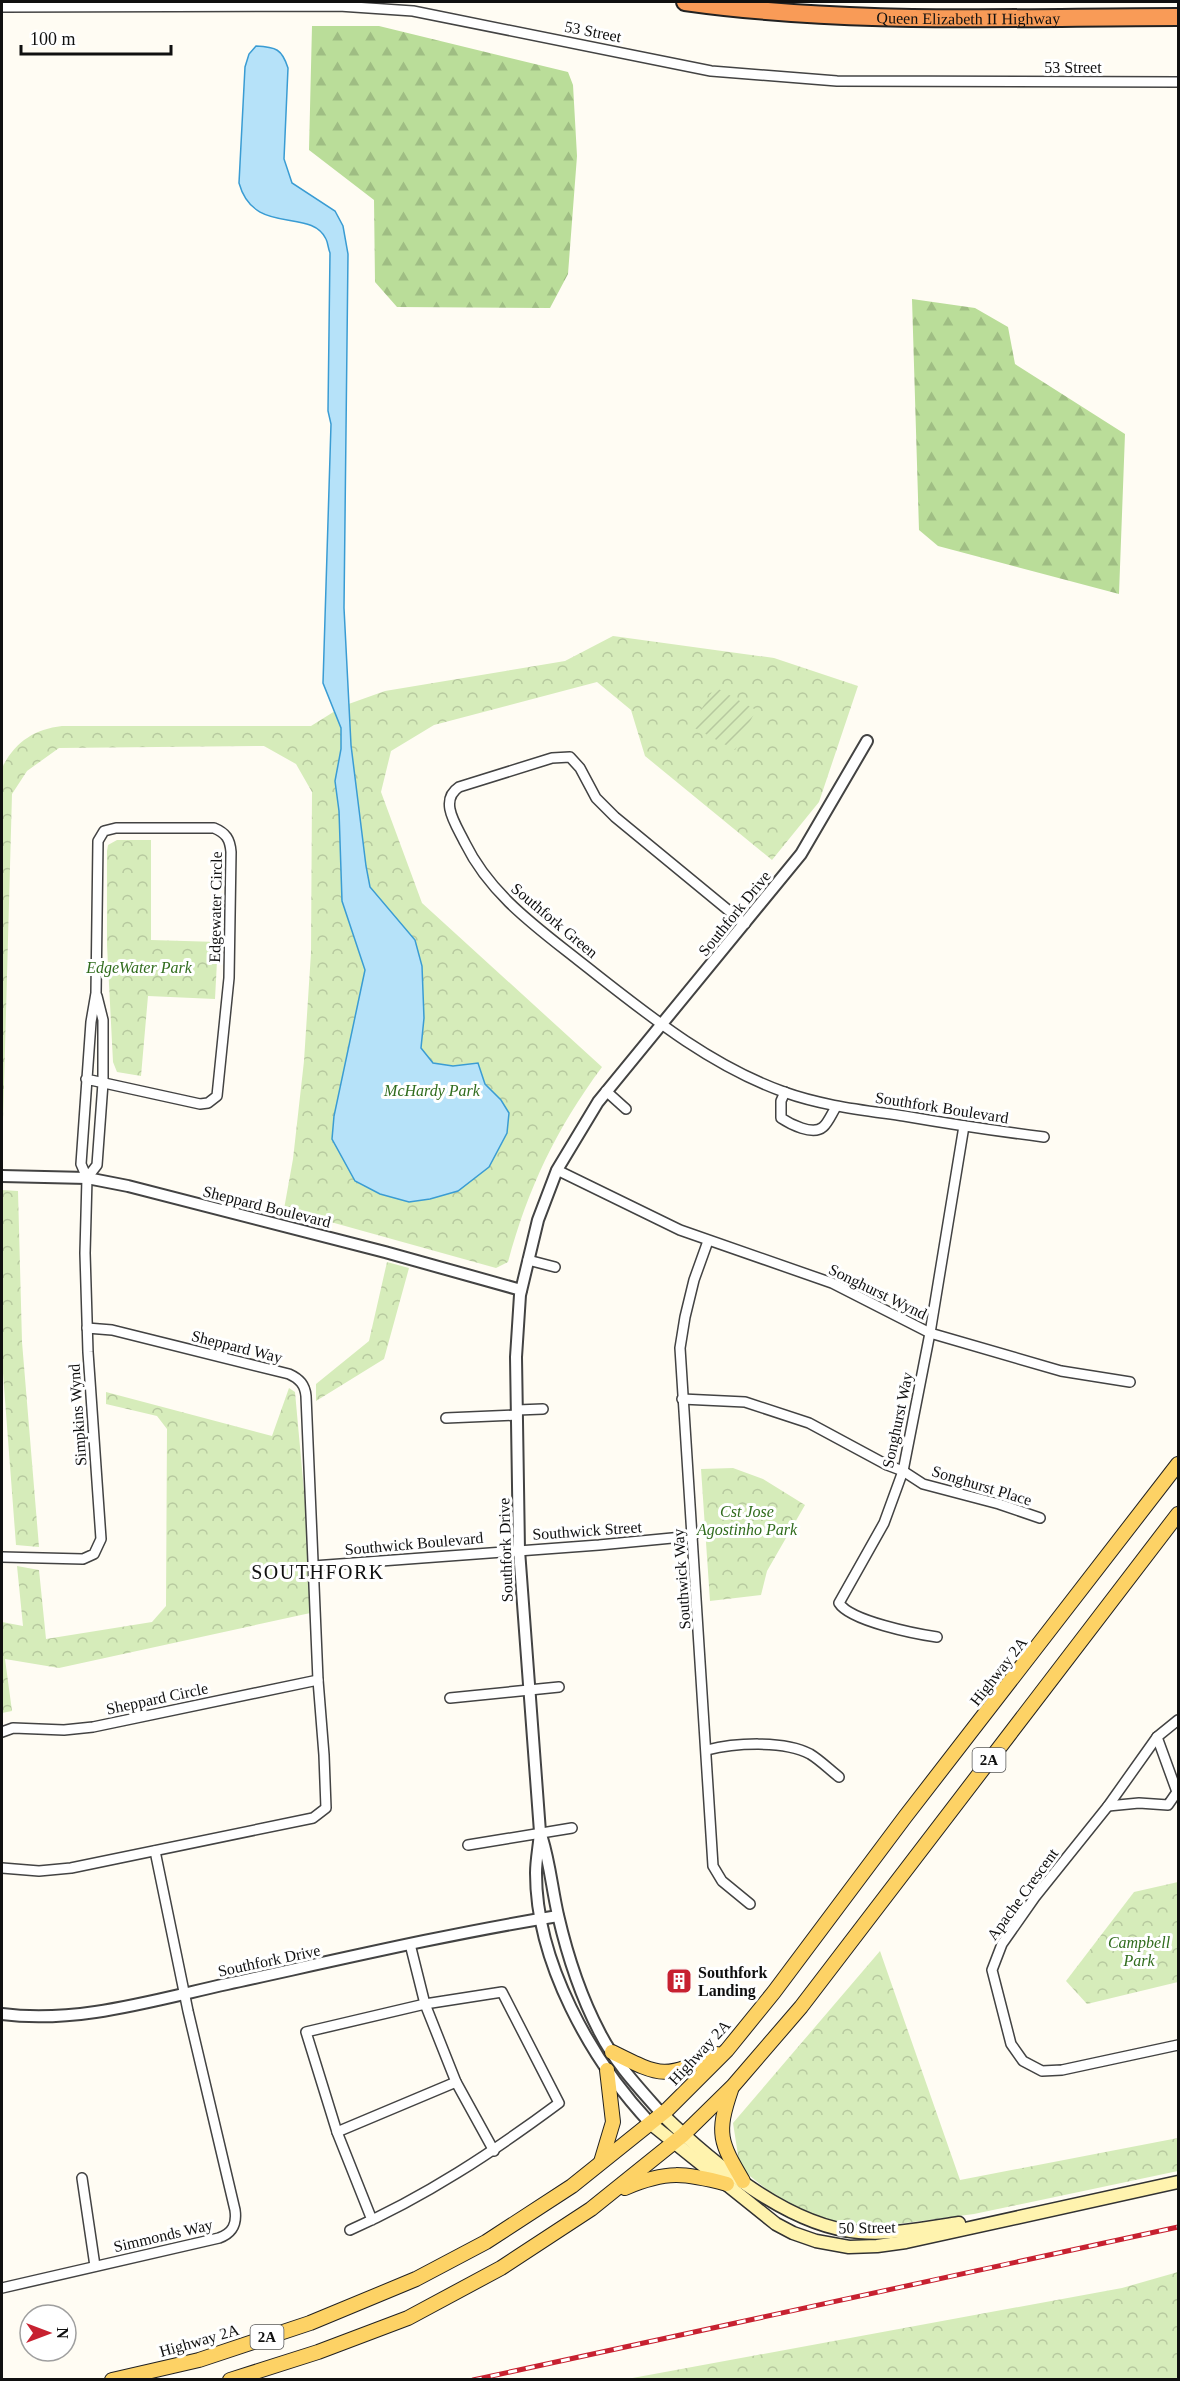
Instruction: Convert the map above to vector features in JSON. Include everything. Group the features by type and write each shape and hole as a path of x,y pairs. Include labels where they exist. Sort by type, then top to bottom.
{"highway":[{"name":"Queen Elizabeth II Highway","path":"685,2 791,13 887,17 1179,17"}],"main road":[{"name":"Highway 2A","path":"112,2379 210,2356 310,2323 416,2279 486,2242 572,2186 656,2118 727,2050 1179,1464"},
{"name":"2A","path":"230,2379 318,2352 408,2318 501,2268 609,2195 678,2139 733,2086 801,2007 1179,1514"},
{"path":"612,2052 653,2071 670,2073 727,2050"},
{"path":"601,2163 613,2122 607,2070"},
{"path":"733,2086 723,2116 722,2132 725,2150 743,2181"},
{"name":"50 Street","path":"656,2118 727,2184 776,2224 816,2241 849,2247 906,2242 1179,2182"},
{"name":"50 Street","path":"678,2139 783,2209 809,2220 846,2231 893,2232 1014,2218"},
{"path":"609,2195 646,2179 668,2175 690,2175 727,2184"}],"street":[{"name":"53 Street","path":"2,7 339,6 413,11 711,71 837,81 1179,82"},
{"name":"Southfork Drive","path":"656,2118 628,2100 581,2027 554,1970 541,1918 536,1874 540,1832 519,1550 516,1336 521,1290 546,1194 557,1170 606,1091 801,854 867,741"},
{"name":"Southfork Green","path":"660,1025 526,918 495,889 471,856 453,819 449,807 453,791 459,787 552,758 570,757 580,768 596,798 615,817 745,924"},
{"name":"Edgewater Circle","path":"86,1079 200,1104 208,1103 217,1096 229,978 231,845 225,834 214,828 116,828 100,834 96,847 96,993"},
{"path":"96,993 103,1020 103,1083 97,1165 87,1178 81,1164 91,1022 96,993"},
{"name":"Southfork Boulevard","path":"660,1025 723,1063 785,1092 836,1107 1044,1137"},
{"path":"606,1091 626,1109"},
{"path":"785,1092 781,1101 781,1118 789,1124 802,1128 816,1130 822,1128 836,1107"},
{"name":"Songhurst Way","path":"937,1637 912,1634 881,1625 843,1610 839,1603 884,1523 903,1471 930,1333 964,1126"},
{"name":"Songhurst Wynd","path":"557,1170 680,1230 832,1283 930,1333 1061,1371 1130,1382"},
{"name":"Sheppard Boulevard","path":"2,1176 87,1178 128,1186 374,1249 521,1290"},
{"name":"Simpkins Wynd","path":"2,1557 82,1559 94,1554 99,1547 100,1525 87,1328 85,1253 87,1178"},
{"name":"Southwick Way","path":"708,1241 694,1280 685,1317 680,1348 682,1399 693,1536 713,1866 722,1881 750,1904"},
{"path":"528,1260 555,1267"},
{"name":"Sheppard Way","path":"87,1328 112,1330 289,1374 301,1381 306,1396 312,1566"},
{"name":"Songhurst Place","path":"682,1399 745,1402 809,1422 887,1465 903,1471 923,1484 999,1504 1040,1518"},
{"path":"446,1418 543,1409"},
{"name":"Southwick Street","path":"519,1550 693,1536"},
{"name":"Southwick Boulevard","path":"312,1566 519,1550"},
{"path":"2,1868 55,1870 313,1818 321,1814 326,1808 327,1799 312,1566"},
{"name":"Sheppard Circle","path":"2,1732 14,1728 64,1730 93,1727 318,1680"},
{"path":"450,1698 559,1687"},
{"name":"Apache Crescent","path":"1179,1720 1157,1737 1108,1806 1035,1897 1002,1944 992,1970 1011,2044 1023,2061 1042,2072 1062,2070 1179,2045"},
{"path":"1108,1806 1138,1803 1168,1805 1177,1792 1157,1737"},
{"path":"707,1750 749,1744 786,1746 809,1754 840,1777"},
{"path":"468,1845 572,1828"},
{"name":"Southfork Drive","path":"540,1832 548,1858 558,1916 577,1977 600,2033 656,2118"},
{"path":"155,1851 185,1993"},
{"name":"Southfork Drive","path":"2,2014 42,2016 92,2012 410,1944 558,1916"},
{"path":"410,1944 426,2004 456,2082 494,2151"},
{"path":"350,2230 393,2211 494,2151 559,2103 502,1992 426,2004 306,2032 337,2132 372,2220"},
{"name":"Simmonds Way","path":"2,2288 219,2238 231,2231 235,2225 235,2210 185,1993"},
{"path":"337,2132 456,2082"},
{"path":"82,2178 95,2266"}],"green space":[{"path":"312,26 379,26 568,72 573,85 577,156 568,274 550,308 397,307 375,282 374,200 309,150"},
{"path":"912,299 975,308 1008,327 1015,364 1125,434 1119,594 938,546 919,530"},
{"name":"McHardy Park","path":"613,636 774,658 858,686 819,802 772,860 645,756 631,710 597,682 434,725 391,751 381,792 422,903 602,1067 571,1113 545,1160 534,1184 508,1262 496,1268 284,1209 293,1159 304,1061 311,953 312,792 296,764 264,746 59,748 27,771 12,794 2,1158 2,768 12,751 26,739 42,730 62,726 311,726 343,706 385,691 565,661"},
{"path":"715,687 756,710 735,750 691,726"},
{"name":"EdgeWater Park","path":"117,840 151,840 151,940 218,942 215,999 148,996 141,1076 117,1072 113,1062 107,945 107,851 108,845"},
{"path":"2,1190 18,1191 22,1342 39,1547 16,1545 2,1360"},
{"path":"387,1262 409,1268 384,1359 316,1401 316,1384 369,1341"},
{"path":"289,1388 295,1392 315,1612 59,1668 5,1659 12,1711 2,1713 2,1622 23,1626 17,1566 39,1570 46,1639 152,1622 166,1606 167,1429 157,1416 106,1404 106,1392 272,1436"},
{"name":"Cst Jose Agostinho Park","path":"733,1468 763,1479 805,1505 767,1571 761,1595 710,1601 701,1469"},
{"name":"Campbell Park","path":"1178,1882 1178,1982 1087,2004 1066,1981 1134,1892"},
{"path":"880,1951 960,2180 1178,2138 1178,2171 974,2214 875,2227 801,2217 740,2168 733,2123"},
{"path":"1178,2272 1178,2379 627,2379 1122,2288"}],"water":[{"path":"256,46 277,50 281,53 288,68 284,159 292,183 335,211 343,226 348,254 344,608 351,745 370,887 415,940 422,966 424,1018 421,1048 433,1063 453,1066 478,1063 485,1084 501,1100 509,1113 507,1133 489,1167 458,1191 409,1202 380,1194 355,1181 332,1139 334,1116 365,970 342,901 339,811 335,781 341,749 341,728 323,683 331,424 328,411 330,253 326,239 319,230 308,224 269,216 257,210 246,200 239,183 245,67 249,54"}],"railway":[{"path":"473,2380 1178,2227"}],"place":[{"name":"Southfork Landing","path":"679,1981"}],"district":[{"name":"SOUTHFORK","path":"318,1572"}]}
